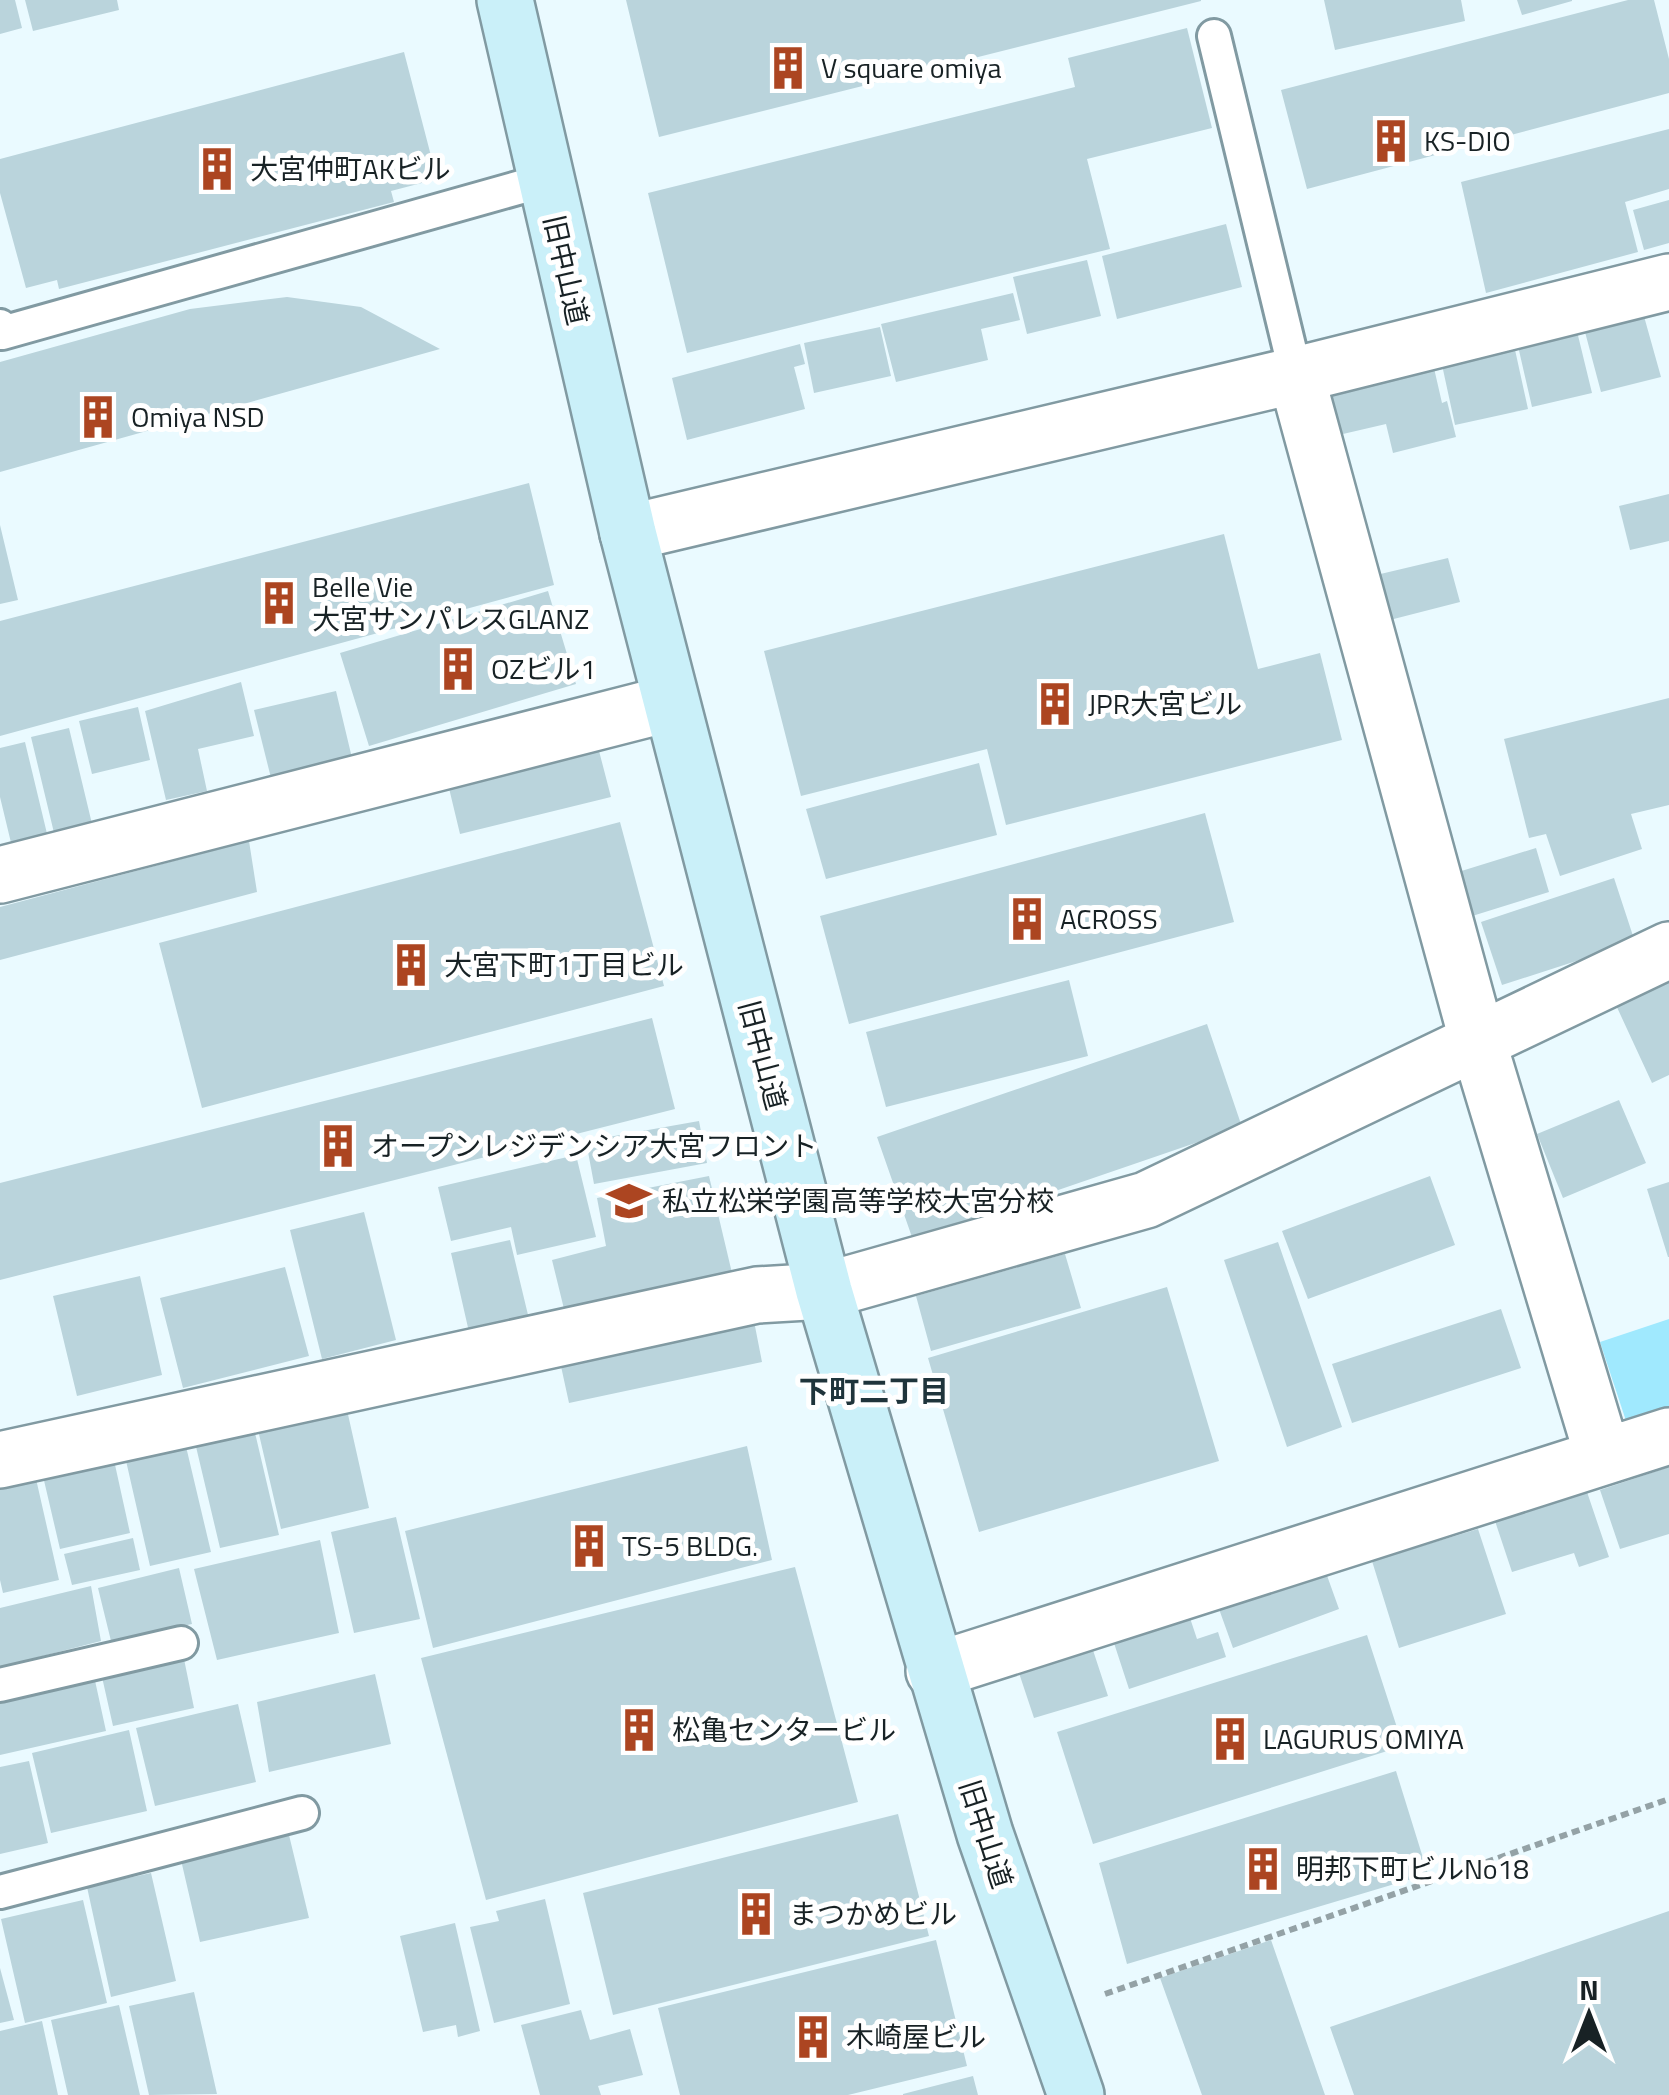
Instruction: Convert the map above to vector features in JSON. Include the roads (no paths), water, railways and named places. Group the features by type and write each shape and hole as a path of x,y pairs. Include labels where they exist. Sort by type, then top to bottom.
{"main road":[{"name":"旧中山道","path":"505,0 628,533 824,1291 934,1671 1076,2095"}],"street":[{"path":"628,533 1669,282"},
{"path":"1296,375 1478,1042 1602,1456"},
{"path":"0,875 671,703"},
{"path":"0,1460 757,1295 824,1291 1146,1200 1669,950"},
{"path":"934,1671 1669,1436"}],"lane":[{"path":"1214,36 1296,375"},
{"path":"0,326 2,332 546,180"},
{"path":"0,1685 181,1642"},
{"path":"0,1892 302,1812"}],"place":[{"name":"V square omiya","path":"788,68"},
{"name":"KS-DIO","path":"1391,141"},
{"name":"大宮仲町AKビル","path":"217,169"},
{"name":"Omiya NSD","path":"98,417"},
{"name":"Belle Vie 大宮サンパレスGLANZ","path":"279,603"},
{"name":"OZビル1","path":"458,669"},
{"name":"JPR大宮ビル","path":"1055,704"},
{"name":"ACROSS","path":"1027,919"},
{"name":"大宮下町1丁目ビル","path":"411,965"},
{"name":"オープンレジデンシア大宮フロント","path":"338,1146"},
{"name":"私立松栄学園高等学校大宮分校","path":"629,1201"},
{"name":"TS-5 BLDG.","path":"589,1546"},
{"name":"松亀センタービル","path":"639,1730"},
{"name":"LAGURUS OMIYA","path":"1230,1739"},
{"name":"明邦下町ビルNo18","path":"1263,1869"},
{"name":"まつかめビル","path":"756,1914"},
{"name":"木崎屋ビル","path":"813,2037"}],"district":[{"name":"下町二丁目","path":"874,1392"}]}
